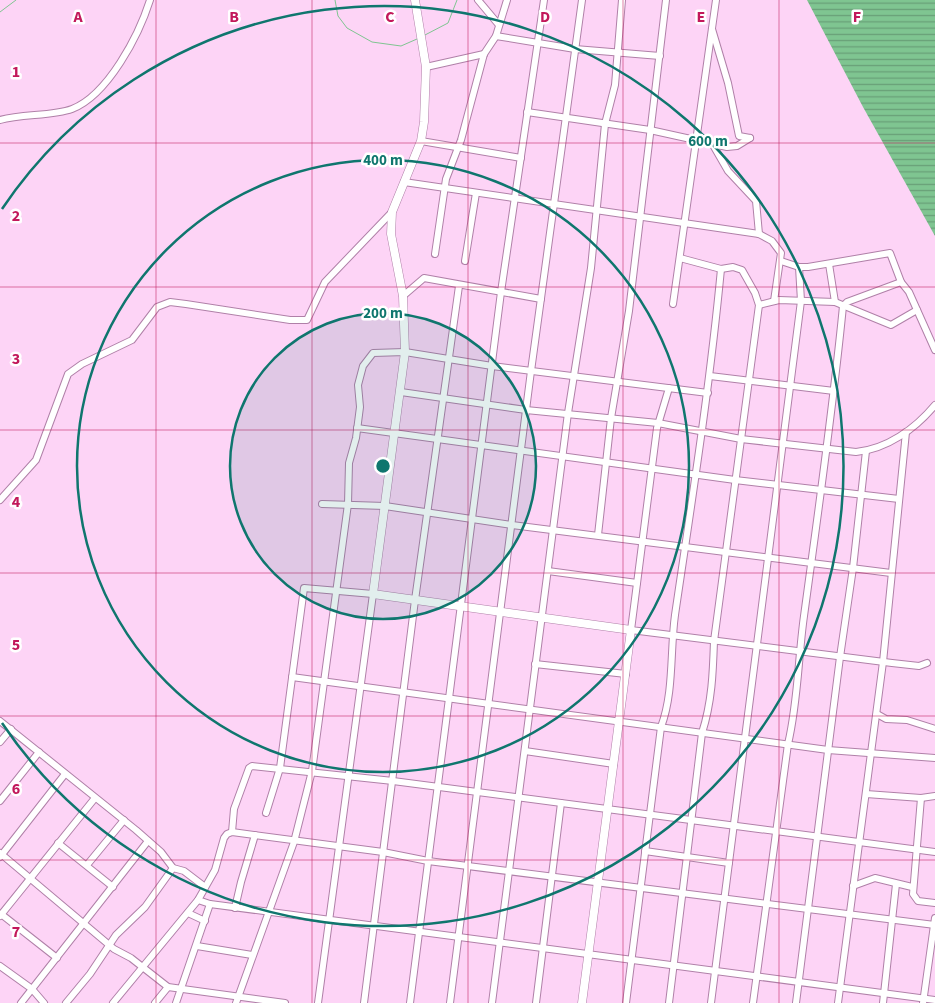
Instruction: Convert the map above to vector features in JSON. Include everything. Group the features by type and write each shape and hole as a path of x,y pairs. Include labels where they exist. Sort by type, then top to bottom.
{"street":[{"path":"0,120 70,110 91,97 124,57 142,24 150,0"},
{"path":"318,1003 349,776 359,687 406,352 403,296 391,234 392,212 421,141 424,122 426,67 414,0"},
{"path":"478,0 499,25"},
{"path":"435,254 444,188 449,167 458,148 484,54 496,36 507,0"},
{"path":"410,1003 501,292 544,0"},
{"path":"450,1003 564,118 582,0"},
{"path":"492,1003 568,413 598,210 606,124 618,52 622,0"},
{"path":"598,534 616,381 629,311 666,0"},
{"path":"673,304 716,0"},
{"path":"527,112 650,130 695,139 713,145 737,146 750,138 739,136 727,76 712,27"},
{"path":"496,36 575,49 660,56"},
{"path":"426,67 484,54"},
{"path":"421,141 520,158"},
{"path":"713,145 728,171 756,201 759,234"},
{"path":"404,182 759,234 778,246 781,261 774,301"},
{"path":"465,262 476,193"},
{"path":"0,500 36,460 68,374 82,364 132,340 157,307 170,302 290,320 307,320 325,282 392,212"},
{"path":"781,261 799,267 829,264 889,253 901,282 909,292 935,350"},
{"path":"669,1003 702,733 711,696 714,641 759,306 755,293 742,270 733,267 721,269 680,258"},
{"path":"829,264 835,302"},
{"path":"711,1003 744,738 758,647 776,485 791,386 801,301 799,267"},
{"path":"626,1003 642,887 660,727 667,704 672,636 708,393 721,269"},
{"path":"403,296 421,279 541,299"},
{"path":"844,304 901,282"},
{"path":"364,1003 426,513 459,286"},
{"path":"759,306 774,301 835,302 844,304 877,321 890,325 917,310"},
{"path":"753,1003 788,744 795,713 799,652 844,304"},
{"path":"237,1000 252,954 294,842 312,771 348,504 349,463 360,407 358,385 368,358 373,353 406,352 492,366 708,393"},
{"path":"710,376 834,391"},
{"path":"582,1003 658,423 669,388"},
{"path":"401,392 526,410 658,423 741,439 826,450 866,451 892,441 906,432 923,419 935,405"},
{"path":"357,428 735,480 899,499"},
{"path":"838,1003 849,913 861,842 883,662 906,432"},
{"path":"796,1003 853,568 866,451"},
{"path":"322,504 385,506 512,525 598,534 891,573"},
{"path":"548,571 637,583"},
{"path":"266,813 280,768 304,588 373,594 499,613 840,657 919,666 927,662"},
{"path":"535,664 626,674"},
{"path":"292,678 828,750 935,758"},
{"path":"876,714 886,718 907,720 935,729"},
{"path":"0,721 148,840 174,868 184,871 205,887"},
{"path":"0,742 11,729"},
{"path":"525,751 614,764"},
{"path":"0,801 39,752"},
{"path":"232,832 234,809 250,766 393,781 477,794 518,797 692,822 935,852"},
{"path":"65,774 1,855 109,944 168,987 237,1000 285,1003"},
{"path":"866,794 921,798 935,796"},
{"path":"56,958 1,915 95,798"},
{"path":"921,798 912,894 917,900 935,903"},
{"path":"536,1003 561,803"},
{"path":"87,864 124,820"},
{"path":"113,1003 198,900 215,870 224,838 232,832 294,842 383,852 428,861 598,881 766,905 935,922 924,1001"},
{"path":"235,908 240,882 255,835"},
{"path":"22,1003 148,840"},
{"path":"58,843 113,886"},
{"path":"646,852 687,859 729,863"},
{"path":"66,1003 90,974 109,944 127,923 145,907 174,868"},
{"path":"854,886 875,878 912,887"},
{"path":"883,1003 896,884"},
{"path":"198,900 210,904 267,913 841,986 884,992 924,1001 935,1000"},
{"path":"176,1003 210,904"},
{"path":"188,913 205,921"},
{"path":"197,946 252,954"},
{"path":"0,966 32,989 44,1003"},
{"path":"155,1003 168,987"}],"shaded area":[{"path":"807,0 935,0 935,236 863,107"}],"waterway":[{"path":"0,12 16,0"},
{"path":"335,0 338,16 347,28 372,42 401,46 417,39"},
{"path":"425,35 448,23 457,0"}]}
